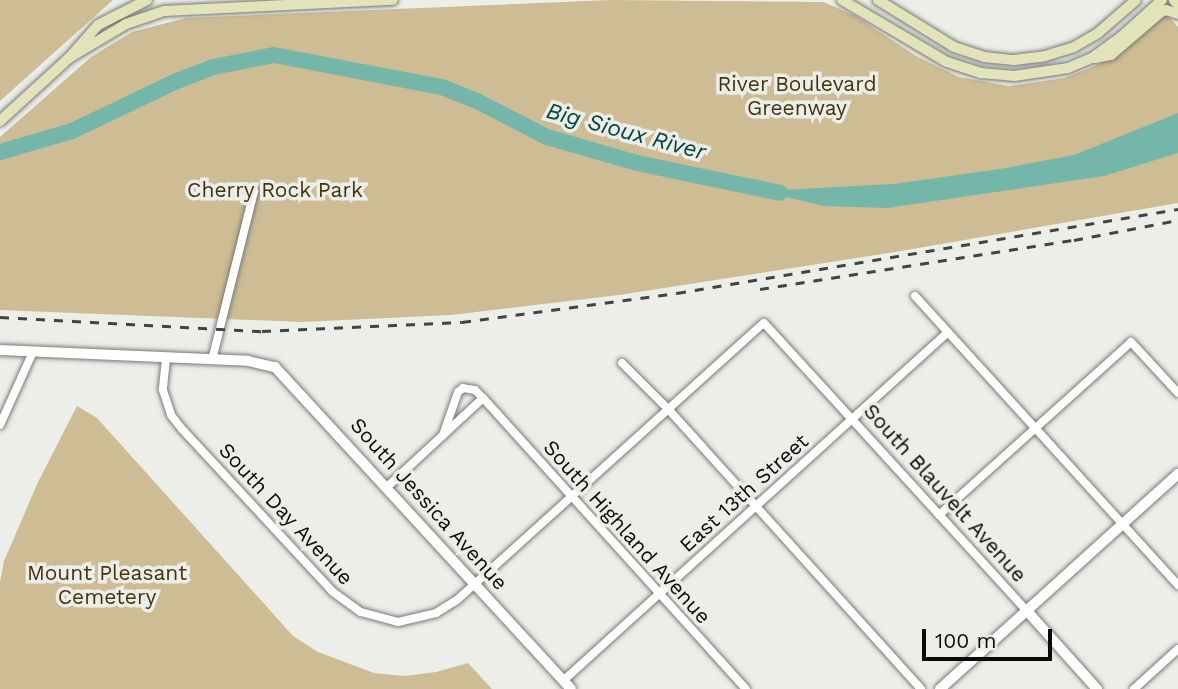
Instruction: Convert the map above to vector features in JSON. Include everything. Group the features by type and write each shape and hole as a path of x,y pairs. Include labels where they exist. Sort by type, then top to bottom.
{"main road":[{"path":"0,121 69,58 98,25 147,0"},
{"path":"69,58 125,24 164,11 391,0"},
{"path":"842,0 873,16 933,55 964,68 1014,76 1068,68 1092,58 1111,55 1161,12 1166,10 1178,14"},
{"path":"878,0 954,47 984,57 1014,60 1045,57 1074,47 1098,33 1136,0"},
{"path":"1068,68 1076,59 1111,37 1152,0"},
{"path":"1092,58 1162,0"},
{"path":"1174,0 1178,5"}],"street":[{"path":"212,360 254,191"},
{"path":"915,296 1178,585"},
{"name":"South Day Avenue","path":"166,359 163,390 171,415 345,603 360,612 398,622 436,613 476,584 764,323"},
{"name":"South Blauvelt Avenue","path":"764,323 1097,689"},
{"name":"East 13th Street","path":"564,680 948,332"},
{"path":"939,516 1132,342 1178,393"},
{"name":"South Jessica Avenue","path":"0,350 267,363 284,375 571,689"},
{"path":"0,425 33,352"},
{"path":"622,363 669,410 921,689"},
{"path":"387,487 443,435 482,398 469,387 458,392 443,435"},
{"name":"South Highland Avenue","path":"482,398 746,689"},
{"path":"940,689 1178,474"},
{"path":"1134,689 1178,649"}],"green space":[{"path":"0,0 113,0 0,101"},
{"path":"611,0 823,2 854,15 916,56 959,77 1009,86 1064,78 1090,68 1116,56 1166,14 1178,27 1178,203 895,252 619,295 451,315 302,322 0,310 0,137 91,57 132,32 186,18"},
{"name":"Mount Pleasant Cemetery","path":"77,406 97,418 293,636 318,652 374,673 405,676 436,672 468,663 492,689 0,689 0,582 4,561 38,482"}],"water":[{"path":"1178,113 1178,153 1104,176 887,208 824,206 761,191 894,184 1006,168 1074,155"}],"waterway":[{"name":"Big Sioux River","path":"0,152 72,131 177,81 213,67 274,55 442,87 475,100 547,137 637,163 780,193"}],"railway":[{"path":"0,317 262,331 462,322 677,293 1178,209"},
{"path":"760,289 1074,240 1178,220"}],"park label":[{"name":"River Boulevard Greenway","path":"797,96"},
{"name":"Cherry Rock Park","path":"275,190"}]}
